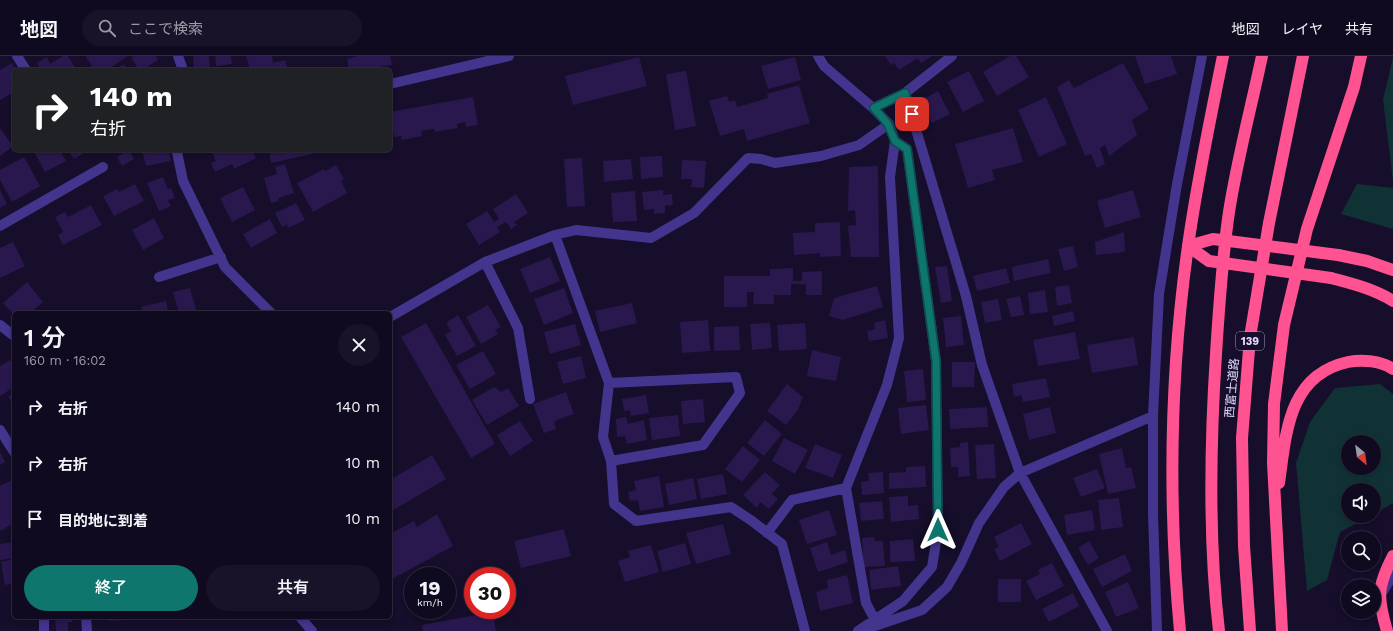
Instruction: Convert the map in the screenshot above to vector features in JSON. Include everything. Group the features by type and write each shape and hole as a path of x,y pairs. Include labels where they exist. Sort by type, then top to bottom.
{"highway":[{"path":"1180,631 1172,485 1173,410 1180,311 1188,246 1201,165 1223,56"},
{"name":"西富士道路","path":"1219,631 1210,503 1211,418 1218,318 1229,212 1240,154 1262,56"},
{"name":"西富士道路","path":"1250,631 1244,546 1242,438 1250,337 1269,223 1303,56"},
{"path":"1282,631 1273,463 1274,404 1284,325 1307,229 1354,87 1361,56"},
{"path":"1188,246 1213,239 1338,254 1367,261 1393,270"},
{"path":"1188,246 1209,261 1331,278 1362,286 1386,296 1393,301"},
{"path":"1275,510 1289,421 1297,401 1308,385 1323,372 1341,364 1358,360 1375,362 1393,369"},
{"path":"1381,582 1393,556"},
{"path":"1381,591 1393,569"},
{"path":"1381,612 1387,631"}],"street":[{"path":"17,56 25,68"},
{"path":"178,56 182,68"},
{"path":"392,84 509,56"},
{"path":"818,56 824,66 874,108 888,124 895,141 890,177 899,338 887,385 846,488 866,603 875,620"},
{"path":"874,108 905,93 952,56"},
{"path":"1157,631 1153,514 1153,416 1159,294 1177,184 1202,56"},
{"path":"905,93 966,296 982,365 1020,473 1107,631"},
{"path":"392,316 485,262 555,235 576,230 650,238 694,213 748,158 761,158 775,163 821,156 859,145 888,124"},
{"path":"860,631 903,601 932,567 938,530 936,361 907,149 895,141"},
{"path":"177,152 183,181 225,267 269,311"},
{"path":"0,226 103,167"},
{"path":"555,235 609,383 603,437 611,461 614,504 636,521 731,507 782,544 805,631"},
{"path":"158,277 221,258"},
{"path":"485,262 518,328 530,399"},
{"path":"0,325 12,334"},
{"path":"609,383 736,377 740,393 703,445 611,461"},
{"path":"860,631 922,610 947,587 961,564 979,523 1004,487 1020,473 1153,416"},
{"path":"0,430 12,449"},
{"path":"767,533 792,500 846,488"},
{"path":"1381,593 1393,575"},
{"path":"44,619 44,631"},
{"path":"86,619 87,631"},
{"path":"302,619 312,631"}],"green space":[{"path":"1393,57 1393,181 1383,100"},
{"path":"1357,184 1393,188 1393,229 1341,214"},
{"path":"1380,384 1393,394 1393,503 1381,510 1381,483 1341,483 1341,523 1357,523 1340,532 1327,580 1307,591 1296,463 1310,422 1335,388"}],"building":[{"path":"63,56 68,56 75,68 40,68 37,63 47,57 50,64"},
{"path":"128,56 110,68 89,68 92,66 86,57"},
{"path":"156,56 158,60 145,68 138,68 131,57"},
{"path":"193,56 209,56 210,68 194,68"},
{"path":"215,56 231,56 232,64 216,66"},
{"path":"246,56 272,56 273,63 285,60 287,68 249,68"},
{"path":"358,56 390,56 392,65 378,68 349,68 347,59"},
{"path":"885,56 932,56 921,63 918,58 899,70 894,63 891,65"},
{"path":"1010,56 1016,56 1029,77 997,96 983,72"},
{"path":"1135,56 1171,56 1177,74 1145,84"},
{"path":"639,57 647,86 573,105 565,76"},
{"path":"795,57 801,80 768,89 761,66"},
{"path":"12,63 15,68 12,68 12,93 0,100 0,70"},
{"path":"1123,63 1149,109 1132,120 1137,135 1109,156 1105,145 1100,148 1105,164 1097,168 1091,154 1085,156 1057,87 1069,80 1074,88"},
{"path":"124,64 126,68 118,68"},
{"path":"686,71 696,126 675,130 666,74"},
{"path":"969,71 984,101 963,112 947,82"},
{"path":"799,85 810,123 747,141 744,129 720,136 709,101 727,96 729,102 735,100 737,107 768,98 767,94"},
{"path":"938,91 950,114 932,123 920,101"},
{"path":"473,97 478,125 466,127 465,122 457,124 458,128 435,132 434,129 421,131 422,136 402,140 401,136 394,137 392,112"},
{"path":"1046,97 1067,144 1039,157 1018,110"},
{"path":"0,128 12,147 0,156"},
{"path":"1013,128 1023,162 992,170 995,180 968,188 955,144"},
{"path":"34,152 61,152 66,161 45,172"},
{"path":"69,152 86,152 74,159"},
{"path":"126,152 130,152 134,159 122,166 117,157"},
{"path":"142,152 169,152 171,161 146,166"},
{"path":"212,152 253,152 256,158 234,169 232,164 215,172 211,163 216,161"},
{"path":"269,152 312,152 312,154 271,163"},
{"path":"662,156 663,177 641,179 640,157"},
{"path":"24,157 40,186 12,202 0,180 0,170"},
{"path":"582,158 585,206 567,207 564,159"},
{"path":"631,159 633,179 604,182 603,161"},
{"path":"682,160 706,161 704,188 691,187 692,179 681,179"},
{"path":"285,164 294,193 278,198 279,201 271,203 264,178 277,174 275,167"},
{"path":"336,165 344,179 341,181 347,193 313,212 297,183 324,169 325,171"},
{"path":"878,166 879,257 851,257 848,226 856,225 855,210 848,211 849,167"},
{"path":"163,177 168,189 171,188 175,198 168,200 171,206 159,211 147,183"},
{"path":"135,184 144,201 114,216 103,196 117,189 119,192"},
{"path":"243,187 255,210 232,222 220,198"},
{"path":"0,190 7,204 0,208"},
{"path":"663,190 663,195 672,194 673,205 665,206 665,213 654,214 654,209 644,210 642,192"},
{"path":"1133,190 1141,217 1105,228 1097,201"},
{"path":"635,191 637,221 613,222 611,193"},
{"path":"516,194 528,213 514,222 517,225 511,229 506,222 497,227 500,232 479,245 466,224 487,211 494,222 499,219 493,209"},
{"path":"296,203 305,220 288,228 287,224 282,227 275,213"},
{"path":"91,205 102,225 63,245 58,235 63,232 55,217 65,212 68,217"},
{"path":"154,218 164,238 143,250 132,230"},
{"path":"270,219 277,233 251,248 243,234"},
{"path":"840,222 841,256 820,257 820,253 794,255 793,233 815,232 815,223"},
{"path":"1124,232 1125,252 1096,255 1095,242"},
{"path":"13,242 25,266 0,278 0,248"},
{"path":"1073,246 1078,267 1064,271 1058,249"},
{"path":"550,257 560,281 530,293 520,269"},
{"path":"1048,259 1051,273 1014,281 1012,267"},
{"path":"947,266 952,301 941,303 935,267"},
{"path":"793,268 793,281 802,281 802,272 822,271 822,295 806,295 806,284 791,284 791,295 774,295 774,304 753,304 754,292 747,292 747,307 724,307 724,276 770,276 770,269"},
{"path":"1006,268 1010,283 977,291 973,276"},
{"path":"27,282 43,302 32,311 12,311 12,313 3,303"},
{"path":"1069,285 1072,303 1057,306 1055,287"},
{"path":"877,286 883,307 843,320 829,316 834,298"},
{"path":"190,288 196,311 178,311 173,292"},
{"path":"564,288 573,313 544,325 534,299"},
{"path":"1045,290 1048,312 1030,314 1028,293"},
{"path":"1020,296 1024,315 1011,317 1006,299"},
{"path":"998,299 1002,320 985,323 981,302"},
{"path":"166,301 168,311 142,311 141,307"},
{"path":"632,303 637,323 600,332 595,311"},
{"path":"488,305 501,327 495,330 498,334 481,344 466,317"},
{"path":"1073,311 1075,321 1054,326 1052,316"},
{"path":"458,315 476,346 457,356 445,335 451,331 446,323"},
{"path":"961,316 964,345 946,347 943,318"},
{"path":"708,320 710,351 682,353 680,322"},
{"path":"885,320 888,338 869,341 867,331 875,329 874,323"},
{"path":"426,323 495,444 471,458 401,337"},
{"path":"770,323 772,348 752,350 750,324"},
{"path":"805,323 807,349 779,351 777,325"},
{"path":"575,324 581,345 550,354 544,332"},
{"path":"739,326 740,350 714,351 714,327"},
{"path":"1075,332 1080,359 1038,366 1033,340"},
{"path":"1134,337 1138,365 1092,373 1087,345"},
{"path":"812,350 841,357 836,381 807,376"},
{"path":"483,351 496,374 470,389 456,365"},
{"path":"581,356 586,378 563,384 557,362"},
{"path":"10,360 12,364 12,388 0,396 0,366"},
{"path":"952,362 975,362 974,387 952,387"},
{"path":"923,369 926,400 907,402 904,371"},
{"path":"1046,378 1050,397 1023,402 1021,395 1014,397 1012,384"},
{"path":"787,384 803,397 798,410 786,425 767,411"},
{"path":"494,387 501,392 508,388 519,406 487,425 472,400"},
{"path":"566,392 574,414 554,421 556,429 544,433 533,404"},
{"path":"12,394 12,403 8,396"},
{"path":"646,395 649,413 631,416 630,410 624,411 622,399"},
{"path":"703,399 705,422 683,424 681,401"},
{"path":"926,405 929,430 901,434 898,408"},
{"path":"987,407 988,427 950,429 949,409"},
{"path":"1050,407 1056,433 1029,440 1023,414"},
{"path":"678,415 680,436 652,440 649,418"},
{"path":"626,417 628,424 644,420 647,440 627,444 625,436 617,437 616,419"},
{"path":"765,420 782,434 764,456 747,443"},
{"path":"520,421 533,441 510,456 497,435"},
{"path":"784,438 808,450 795,474 772,461"},
{"path":"968,442 970,476 958,477 958,467 951,467 950,448 960,447 960,443"},
{"path":"815,444 842,455 833,478 805,468"},
{"path":"994,444 996,478 977,479 975,445"},
{"path":"743,446 760,460 742,482 725,469"},
{"path":"1122,448 1126,468 1131,467 1136,488 1108,494 1099,454"},
{"path":"0,452 5,462 0,465"},
{"path":"432,455 446,479 392,511 392,479"},
{"path":"925,466 926,487 889,489 889,473 906,472 906,467"},
{"path":"1097,469 1105,488 1081,497 1073,478"},
{"path":"765,472 780,485 772,494 778,499 769,509 760,502 757,508 743,495"},
{"path":"883,472 884,493 862,495 861,482 869,481 868,473"},
{"path":"723,474 727,494 701,499 697,479"},
{"path":"659,476 664,507 640,511 638,500 630,501 628,492 636,490 634,481"},
{"path":"693,478 697,499 669,505 665,484"},
{"path":"12,480 12,524 0,531 0,486"},
{"path":"908,496 908,506 918,505 919,519 891,522 889,497"},
{"path":"1119,498 1123,527 1101,530 1098,500"},
{"path":"882,501 884,519 861,521 859,503"},
{"path":"829,510 837,535 807,544 799,520"},
{"path":"1092,510 1095,530 1067,535 1064,515"},
{"path":"437,514 453,546 414,567 404,567 404,572 392,579 392,533 414,521 417,527"},
{"path":"1021,523 1032,544 1000,561 994,549 999,547 994,537"},
{"path":"723,524 731,554 696,564 686,533"},
{"path":"564,529 571,556 521,568 514,541"},
{"path":"874,537 875,541 883,541 885,566 864,567 862,538"},
{"path":"913,539 915,561 890,562 890,541"},
{"path":"1089,541 1099,558 1088,565 1078,548"},
{"path":"12,542 12,558 0,560 0,544"},
{"path":"827,542 831,555 845,550 848,562 818,572 810,548"},
{"path":"685,543 691,564 663,572 657,551"},
{"path":"651,545 659,572 625,582 618,561 630,557 628,551"},
{"path":"1125,554 1132,571 1102,587 1093,569"},
{"path":"12,559 12,583 5,585 1,562"},
{"path":"1052,563 1064,586 1036,600 1026,581 1040,574 1038,570"},
{"path":"898,566 901,586 871,590 869,570"},
{"path":"847,575 853,603 820,611 816,592 828,588 827,580"},
{"path":"998,579 1021,579 1021,602 998,602"},
{"path":"1128,582 1139,608 1116,617 1105,592"},
{"path":"1073,593 1079,606 1049,622 1042,609"},
{"path":"464,617 464,619 494,619 496,631 423,631 422,625"},
{"path":"55,619 72,619 72,622 68,622 68,631 56,631"},
{"path":"110,619 143,619 110,621"}],"route":[{"path":"912,114 905,93 874,108 888,124 895,141 907,149 936,361 938,530"}]}
